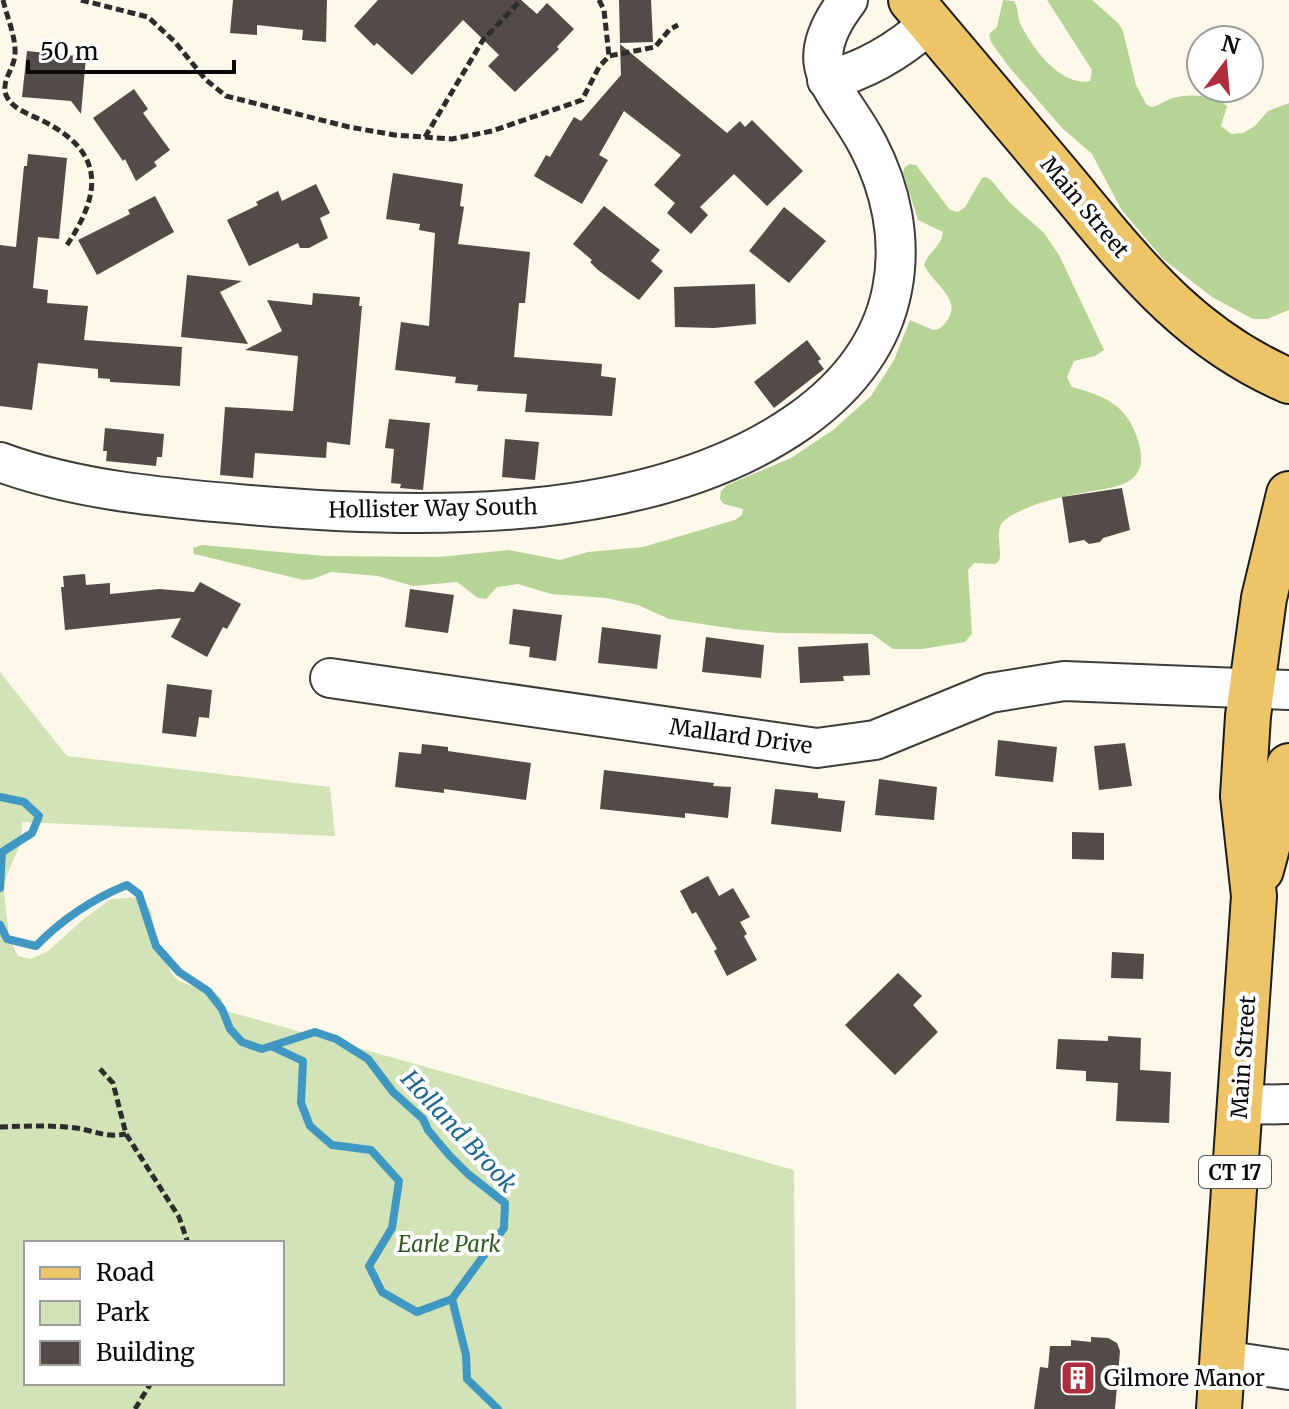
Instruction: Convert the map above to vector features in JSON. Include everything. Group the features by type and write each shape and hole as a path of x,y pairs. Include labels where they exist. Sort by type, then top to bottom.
{"main road":[{"name":"Main Street","path":"921,12 1150,284 1210,335 1289,381"},
{"name":"Main Street","path":"1219,1409 1254,896 1243,796 1270,689 1264,598 1289,494"},
{"name":"Main Street","path":"1254,896 1289,766"}],"street":[{"name":"Hollister Way South","path":"0,462 47,477 186,499 301,509 434,512 500,510 608,496 660,484 738,457 787,429 841,388 876,338 892,289 896,235 885,185 868,145 827,80 823,56 831,26 848,0"},
{"path":"827,80 858,70 895,50 921,12"},
{"name":"Mallard Drive","path":"330,678 817,748 875,740 990,693 1064,681 1270,689"},
{"path":"1240,1105 1289,1104"},
{"path":"1222,1360 1289,1370"}],"path":[{"path":"3,0 15,53 4,82 6,95 13,106 60,129 85,154 92,170 94,187 88,207 67,245"},
{"path":"81,0 148,17 175,42 206,80 226,96 349,127 452,139 492,131 582,100 599,67 609,56 655,47 670,29 678,25"},
{"path":"425,137 483,40 521,0"},
{"path":"599,0 604,10 609,56"},
{"path":"100,1069 113,1083 126,1134 179,1217 187,1241"},
{"path":"0,1127 79,1128 109,1137 126,1134"},
{"path":"135,1409 150,1385"}],"green space":[{"path":"1003,0 1014,1 1021,25 1040,55 1069,78 1090,81 1092,70 1047,0 1092,0 1123,31 1136,85 1146,104 1151,107 1184,96 1185,104 1224,104 1227,106 1221,126 1231,134 1243,133 1255,126 1268,111 1289,103 1289,310 1267,319 1253,319 1212,297 1163,259 1121,209 1092,154 1062,128 991,42 989,34 997,27"},
{"path":"910,164 916,165 950,210 958,212 965,207 982,178 986,177 1044,233 1059,255 1104,350 1095,356 1074,361 1067,377 1072,387 1103,398 1126,416 1141,452 1137,473 1124,484 1044,502 1023,510 1001,524 999,561 995,564 974,563 968,570 972,634 965,642 922,649 893,649 872,634 777,633 735,629 669,619 638,605 606,598 551,594 518,584 497,587 486,599 478,598 457,582 413,586 378,576 331,572 304,580 194,554 193,548 202,545 325,556 438,557 509,550 560,560 588,552 643,547 735,520 742,515 743,509 724,504 720,499 721,491 727,485 791,458 833,430 871,396 894,360 910,320 933,330 939,329 948,320 951,303 924,265 943,232 918,220 903,172"},
{"name":"Earle Park","path":"0,672 67,756 330,787 335,836 22,822 21,843 6,877 4,891 9,937 18,956 31,959 48,951 111,899 138,897 151,910 156,941 172,974 179,981 217,995 222,999 223,1010 794,1170 796,1409 0,1409"}],"building":[{"path":"233,0 327,0 326,42 302,40 303,30 257,25 257,35 230,33"},
{"path":"378,0 521,0 537,14 547,3 574,29 557,47 559,49 515,92 488,66 499,55 463,20 412,75 354,26"},
{"path":"619,0 651,0 653,42 620,43"},
{"path":"620,44 727,133 740,121 745,127 752,120 803,171 767,206 734,174 700,207 708,215 691,234 667,213 675,203 654,185 681,155 624,111 599,155 608,160 582,204 534,176 546,155 550,157 574,117 581,121 621,75"},
{"path":"27,51 86,57 81,114 71,101 22,97"},
{"path":"134,89 148,109 143,113 170,150 154,162 157,166 136,181 125,159 123,161 93,118"},
{"path":"28,154 67,158 59,239 38,237 33,288 48,290 47,303 88,306 84,340 182,347 180,386 110,382 110,379 98,378 98,369 38,363 32,410 0,406 0,245 16,247 24,166 27,166"},
{"path":"393,173 463,184 460,206 464,207 458,244 530,252 525,303 519,303 514,357 602,364 601,376 616,378 612,416 525,412 527,394 477,391 478,385 455,383 456,377 395,370 401,322 429,326 435,233 419,230 420,224 386,219"},
{"path":"316,184 330,213 320,218 328,238 309,248 300,248 298,243 249,266 227,220 278,191 282,201"},
{"path":"155,196 174,232 97,275 78,240 130,214 128,210"},
{"path":"604,206 660,250 651,261 663,271 639,300 598,270 590,262 592,260 573,244"},
{"path":"784,207 826,241 789,283 749,251"},
{"path":"187,275 242,281 220,292 248,344 181,337"},
{"path":"755,284 756,324 714,328 675,327 674,287"},
{"path":"313,293 360,297 359,306 362,306 350,445 327,442 326,458 255,453 253,478 220,475 225,407 293,411 298,356 245,350 282,331 267,300 312,305"},
{"path":"807,340 821,359 818,361 824,369 774,408 754,382"},
{"path":"389,419 430,423 423,490 400,488 401,484 391,483 394,449 385,448"},
{"path":"105,428 164,434 162,457 157,457 156,466 106,461 107,451 103,451"},
{"path":"505,439 539,442 535,480 502,477"},
{"path":"1122,488 1130,530 1103,538 1100,542 1089,544 1084,540 1069,543 1062,497"},
{"path":"85,574 86,585 110,583 110,594 159,589 194,592 200,582 241,604 227,629 223,627 207,657 171,637 181,618 65,630 61,587 64,587 63,576"},
{"path":"410,589 454,595 448,633 405,627"},
{"path":"513,609 562,615 556,661 529,657 530,647 509,644"},
{"path":"602,627 661,635 657,669 598,663"},
{"path":"706,637 764,645 761,678 702,672"},
{"path":"868,643 870,675 843,676 844,681 800,683 798,647"},
{"path":"167,684 212,690 209,718 199,717 196,737 162,733"},
{"path":"998,740 1057,747 1053,782 995,776"},
{"path":"1125,743 1132,786 1099,790 1094,746"},
{"path":"422,744 448,747 448,751 531,763 526,800 444,789 444,793 395,787 399,752 421,754"},
{"path":"604,770 731,787 728,818 685,813 685,818 600,809"},
{"path":"879,779 937,787 934,820 875,815"},
{"path":"775,789 818,793 818,798 845,801 841,832 771,824"},
{"path":"1072,832 1104,833 1104,860 1072,859"},
{"path":"708,876 719,896 733,888 750,917 740,922 757,960 727,976 714,951 717,949 680,891"},
{"path":"1112,952 1144,954 1143,979 1111,978"},
{"path":"898,973 922,996 913,1005 938,1032 895,1075 845,1025"},
{"path":"1108,1036 1141,1038 1140,1070 1171,1072 1169,1123 1116,1121 1118,1083 1086,1081 1086,1071 1056,1069 1058,1039 1108,1041"},
{"name":"Gilmore Manor","path":"1091,1337 1108,1338 1117,1343 1120,1351 1115,1409 1034,1409 1040,1367 1048,1368 1050,1346 1071,1346 1071,1340 1091,1342"}],"waterway":[{"name":"Holland Brook","path":"0,797 24,802 39,816 32,833 2,852 0,888"},
{"name":"Holland Brook","path":"0,925 7,939 36,946 78,911 127,885 139,894 156,946 179,972 208,991 222,1009 230,1029 242,1042 262,1049 315,1032 336,1039 368,1059 393,1092 423,1119 449,1155 505,1203 504,1228 452,1299 466,1355 467,1379 498,1409"},
{"path":"273,1047 303,1061 301,1103 310,1126 332,1145 371,1150 399,1181 392,1228 369,1266 382,1292 417,1312 452,1299"}],"place":[{"name":"Gilmore Manor","path":"1078,1378"}]}
